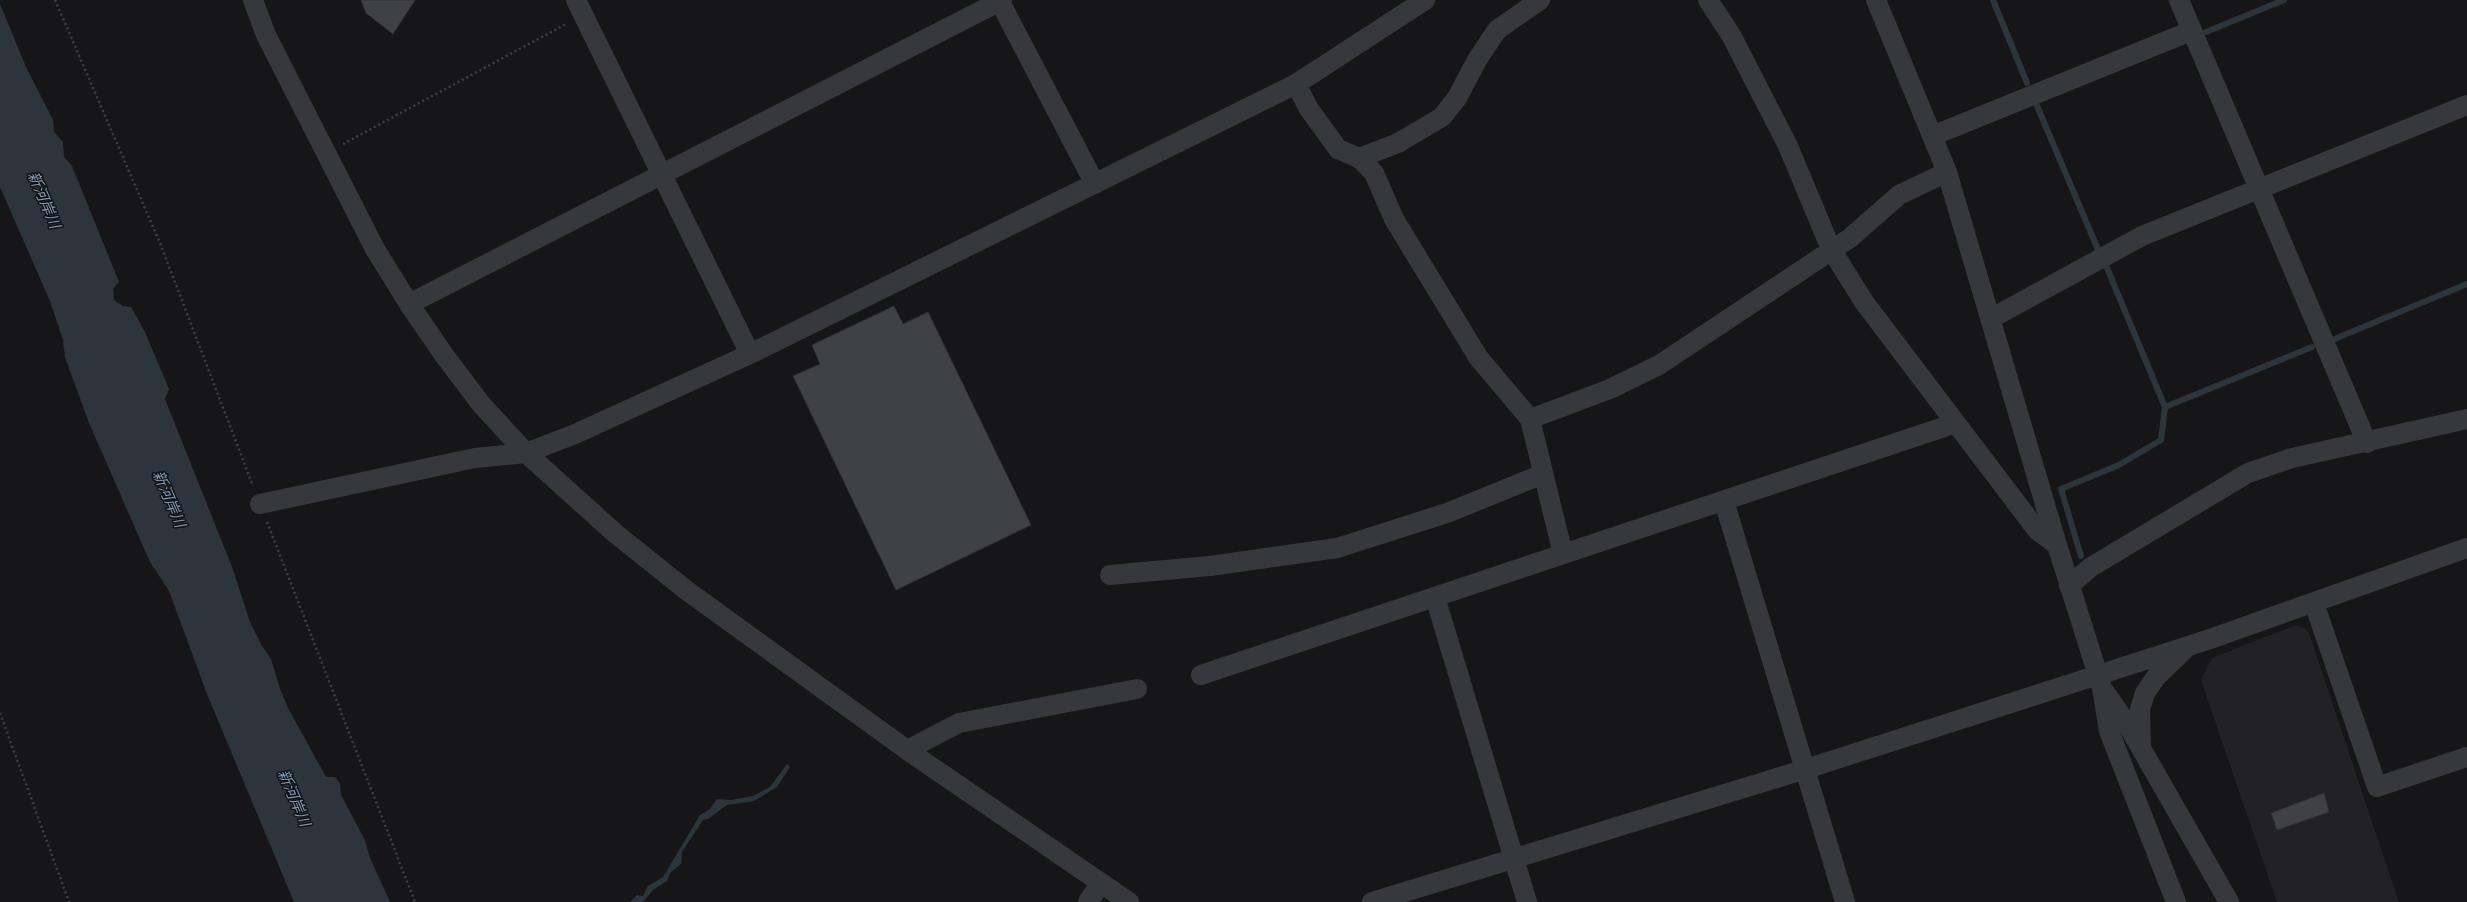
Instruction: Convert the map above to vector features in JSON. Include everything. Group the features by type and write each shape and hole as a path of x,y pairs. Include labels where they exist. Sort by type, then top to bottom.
{"street":[{"path":"253,0 266,36 325,154 375,249 409,304 481,404 526,453 616,534 680,585 906,750 1129,902"},
{"path":"409,304 1000,0 1095,184"},
{"path":"260,504 475,458 526,453 624,413 750,354 1296,84 1425,0"},
{"path":"1359,158 1398,143 1442,117 1457,98 1476,60 1497,30 1540,0"},
{"path":"1708,0 1730,36 1788,146 1831,250 1864,302 2037,530 2057,545"},
{"path":"1876,0 1947,172 2069,586 2100,681 2109,731 2176,902"},
{"path":"2179,0 2367,443"},
{"path":"580,7 750,354"},
{"path":"1932,136 2191,31"},
{"path":"1296,84 1309,109 1338,149 1359,158 1374,173 1394,219 1478,357 1530,419 1563,554"},
{"path":"1990,319 2142,236 2260,190 2467,105"},
{"path":"1530,419 1610,389 1658,365 1694,343 1850,238 1898,195 1947,172"},
{"path":"2069,586 2091,567 2248,472 2292,458 2367,443 2467,419"},
{"path":"1202,675 1956,423"},
{"path":"1110,575 1210,566 1337,548 1448,513 1543,474"},
{"path":"1724,501 1845,902"},
{"path":"1372,902 2100,681 2189,646 2467,548"},
{"path":"1435,597 1527,902"},
{"path":"2314,603 2378,787 2467,757"},
{"path":"2146,757 2140,736 2142,701 2156,677 2189,646"},
{"path":"2100,681 2126,722 2229,902"},
{"path":"906,750 958,722 1137,688"},
{"path":"1088,902 1100,883"}],"path":[{"path":"55,0 160,243 415,902"},
{"path":"325,154 580,7"},
{"path":"0,712 69,902"}],"shaded area":[{"path":"2296,625 2308,630 2399,902 2277,902 2201,680 2212,658"}],"water":[{"name":"新河岸川","path":"0,4 26,67 53,120 54,132 63,142 64,157 72,166 119,282 113,289 114,300 123,306 131,307 145,332 169,389 165,399 232,567 250,622 262,646 271,659 280,689 288,708 326,777 335,777 340,784 341,795 365,840 370,858 390,902 294,902 207,694 169,591 150,562 89,423 65,357 63,340 50,301 0,187"},
{"path":"787,764 790,767 777,787 754,801 727,805 708,819 703,820 682,852 681,864 670,873 667,881 654,889 643,902 630,902 637,895 643,896 648,886 663,877 700,815 710,809 717,799 731,800 753,796 770,787"}],"building":[{"path":"361,0 415,0 393,34 366,13"},
{"path":"894,306 903,324 928,312 1031,525 896,590 793,376 820,364 812,345"},
{"path":"2324,793 2329,812 2277,830 2271,813"}],"waterway":[{"path":"1993,0 2027,83"},
{"path":"2206,32 2284,0"},
{"path":"2035,101 2099,252"},
{"path":"2081,556 2061,489 2119,465 2161,440 2165,407 2107,268"},
{"path":"2332,340 2467,284"},
{"path":"2165,407 2312,347"}]}
